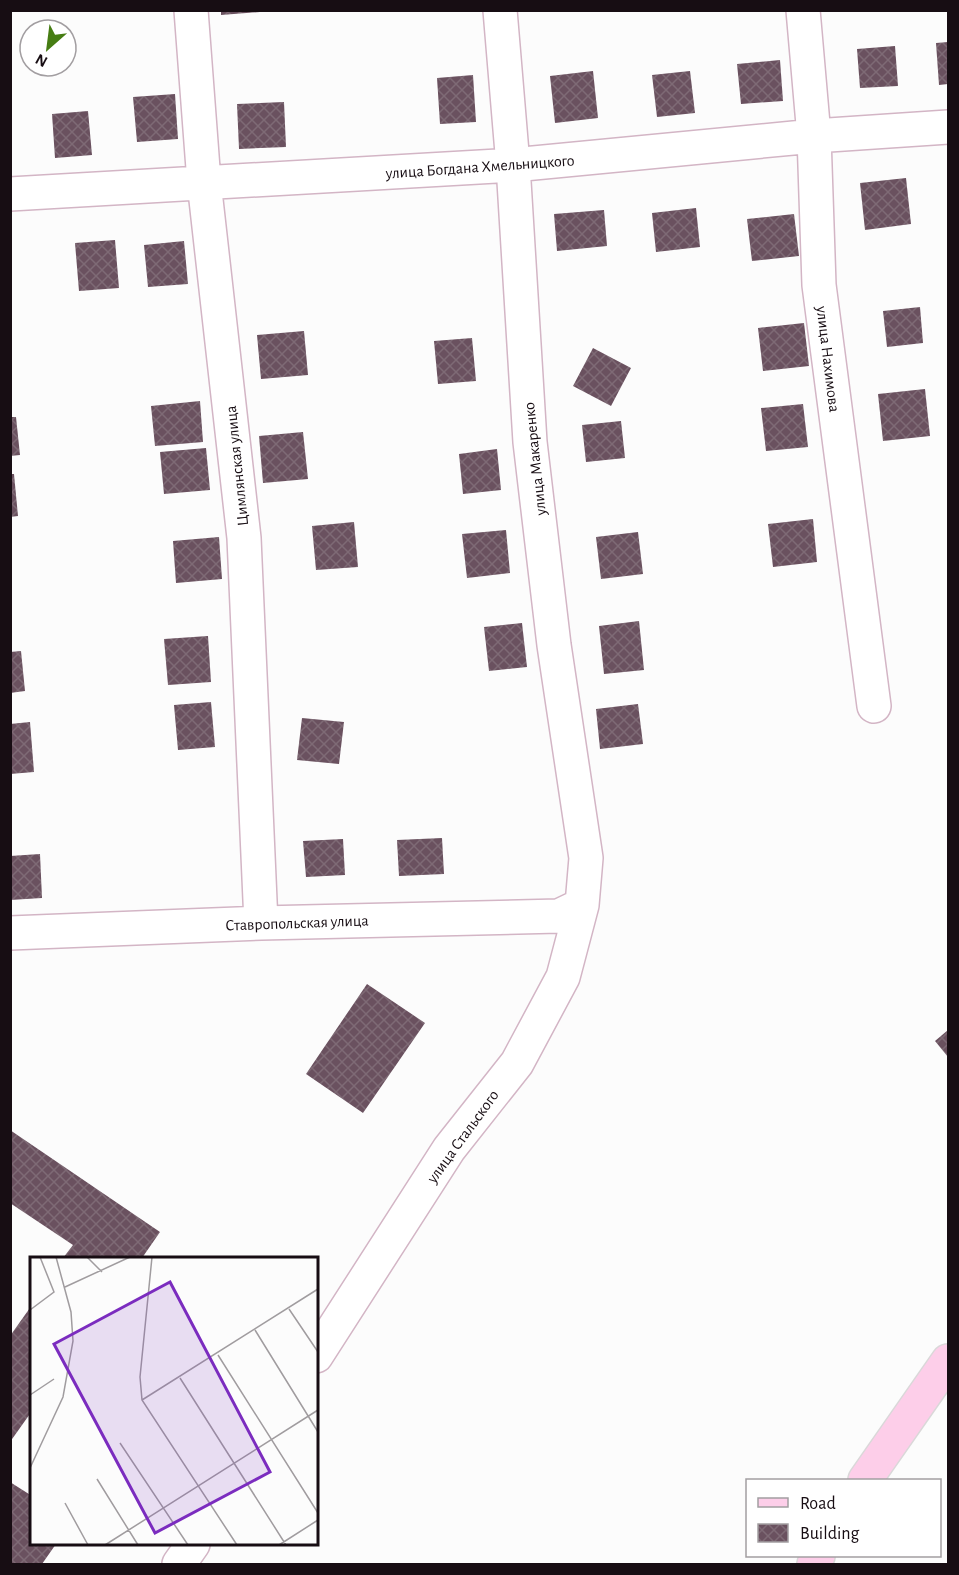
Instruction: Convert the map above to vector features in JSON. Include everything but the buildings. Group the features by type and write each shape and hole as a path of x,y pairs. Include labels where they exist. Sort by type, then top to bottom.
{"main road":[{"path":"866,1479 948,1361"}],"street":[{"name":"Цимлянская улица","path":"191,10 204,182 244,538 261,922"},
{"name":"улица Макаренко","path":"500,10 513,165 530,442 554,645 586,858 582,905"},
{"name":"улица Нахимова","path":"803,10 814,136 819,285 874,706"},
{"name":"улица Богдана Хмельницкого","path":"10,194 513,165 814,136 948,127"},
{"name":"Ставропольская улица","path":"10,933 261,922 559,916 582,905"},
{"name":"улица Стальского","path":"318,1353 449,1149 517,1063 563,977 582,905"},
{"path":"179,1564 192,1545"}]}
